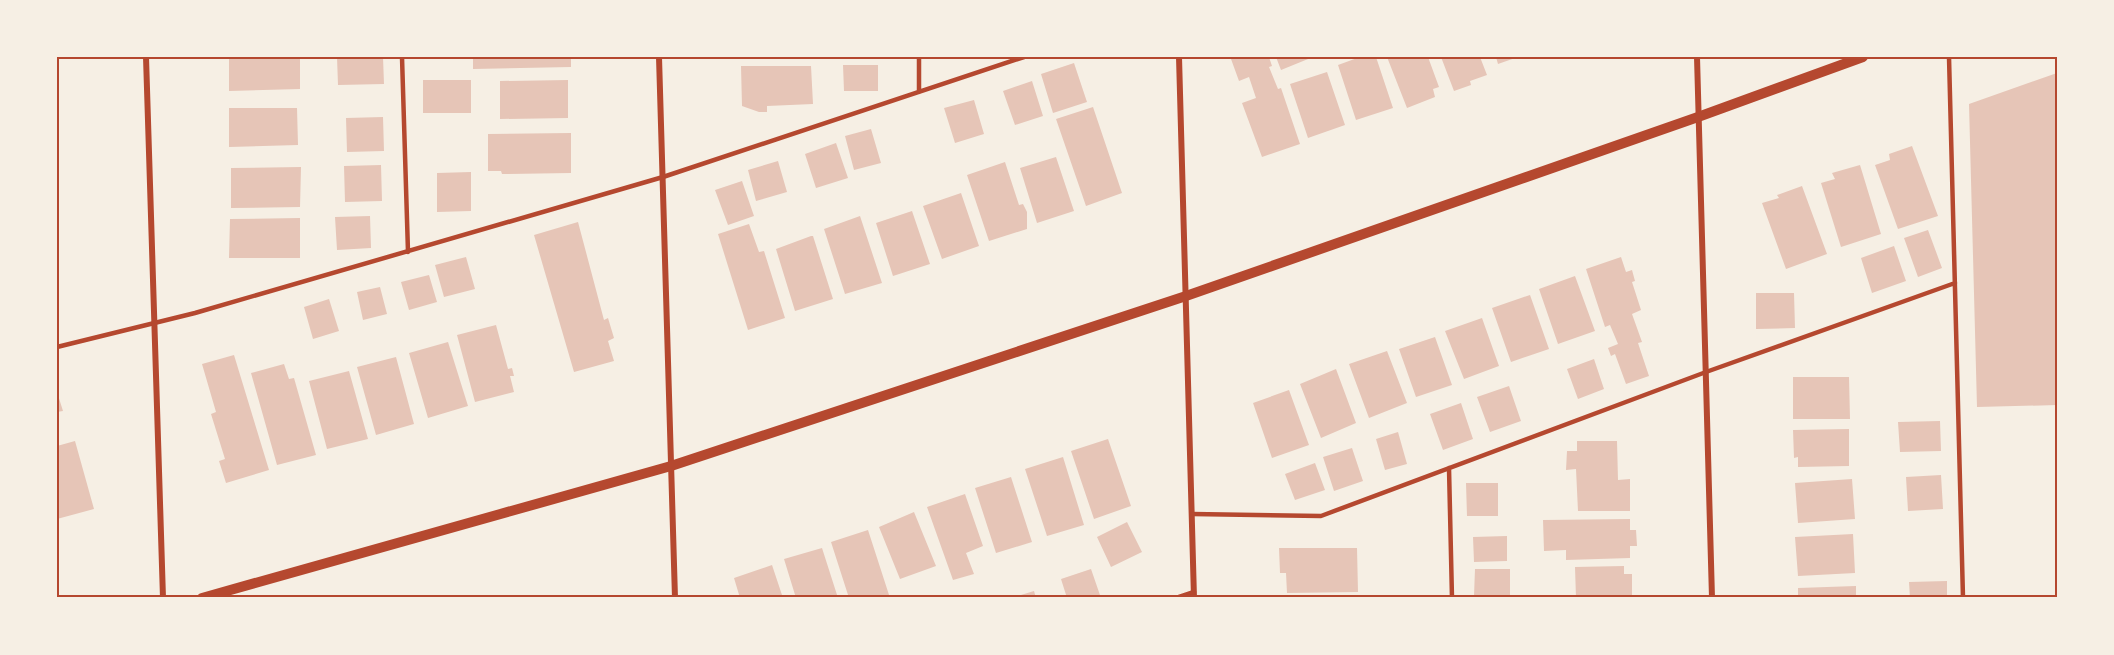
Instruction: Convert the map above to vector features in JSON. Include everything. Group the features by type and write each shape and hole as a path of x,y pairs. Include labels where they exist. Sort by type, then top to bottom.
{"street":[{"path":"146,57 163,598"},
{"path":"660,57 675,598"},
{"path":"1179,57 1194,595"},
{"path":"1696,57 1712,598"},
{"path":"202,598 670,466 1186,296 1863,57"}],"lane":[{"path":"402,57 408,252"},
{"path":"919,57 920,92"},
{"path":"57,347 154,325 663,177 1024,57"},
{"path":"1949,57 1963,598"},
{"path":"1192,514 1321,516 1706,372 1955,283"},
{"path":"1449,468 1452,598"},
{"path":"1176,598 1194,595"}],"building":[{"path":"229,57 300,57 300,89 229,91"},
{"path":"337,57 383,57 384,84 338,85"},
{"path":"473,57 571,57 571,67 473,69"},
{"path":"1269,57 1272,66 1269,67 1278,89 1281,88 1300,144 1262,157 1242,103 1256,98 1249,77 1239,81 1231,59"},
{"path":"1276,57 1313,57 1281,70"},
{"path":"1360,57 1376,57 1393,108 1356,120 1338,65"},
{"path":"1387,57 1428,57 1439,87 1433,89 1435,97 1407,108"},
{"path":"1441,57 1480,57 1487,75 1470,81 1471,85 1454,91"},
{"path":"1496,57 1518,57 1498,64"},
{"path":"1074,63 1087,102 1053,113 1041,74"},
{"path":"843,65 878,65 878,91 844,91"},
{"path":"741,66 811,66 813,104 767,106 767,112 759,112 742,106"},
{"path":"1327,72 1345,125 1308,138 1290,84"},
{"path":"2057,73 2057,405 1977,407 1969,104"},
{"path":"423,80 471,80 471,113 423,113"},
{"path":"568,80 568,118 500,119 500,81"},
{"path":"1032,81 1043,116 1015,125 1003,91"},
{"path":"974,100 984,134 955,143 944,108"},
{"path":"1093,107 1122,193 1086,206 1056,119"},
{"path":"229,108 297,108 298,145 229,147"},
{"path":"383,117 384,151 347,152 346,118"},
{"path":"871,129 881,163 854,170 845,136"},
{"path":"571,133 571,173 502,174 501,171 488,171 488,134"},
{"path":"836,143 848,178 816,188 805,154"},
{"path":"1912,146 1938,216 1898,229 1875,165 1890,160 1889,154"},
{"path":"1056,157 1074,211 1037,223 1020,168"},
{"path":"778,161 787,192 756,201 748,170"},
{"path":"1005,162 1019,205 1023,204 1027,212 1027,229 989,241 967,175"},
{"path":"381,165 382,201 345,202 344,166"},
{"path":"1860,165 1881,234 1841,247 1821,183 1835,179 1832,173"},
{"path":"301,167 300,207 231,208 231,168"},
{"path":"471,172 471,211 437,212 437,173"},
{"path":"742,181 754,216 728,225 715,190"},
{"path":"1802,186 1827,254 1786,269 1762,203 1779,198 1777,195"},
{"path":"961,193 979,246 942,259 923,206"},
{"path":"912,211 930,264 893,276 876,223"},
{"path":"370,216 371,248 337,250 335,217"},
{"path":"860,216 882,283 845,294 824,229"},
{"path":"300,218 300,258 229,258 230,219"},
{"path":"578,222 604,320 608,318 614,338 608,341 614,361 574,372 534,235"},
{"path":"749,224 759,252 764,251 785,318 748,330 718,234"},
{"path":"1928,230 1942,268 1918,277 1904,238"},
{"path":"813,236 833,299 795,311 776,249"},
{"path":"1894,246 1906,281 1872,293 1861,258"},
{"path":"466,257 475,289 444,297 435,265"},
{"path":"1621,257 1626,272 1632,270 1635,281 1632,282 1641,310 1632,314 1642,342 1638,343 1649,376 1626,384 1615,354 1611,356 1608,348 1618,344 1610,325 1605,327 1586,269"},
{"path":"429,275 437,302 409,310 401,282"},
{"path":"1575,276 1595,331 1558,344 1539,289"},
{"path":"380,287 387,314 363,320 357,292"},
{"path":"1756,293 1794,293 1795,328 1756,329"},
{"path":"1530,295 1549,349 1511,362 1492,308"},
{"path":"329,299 339,331 313,339 304,307"},
{"path":"1482,318 1499,366 1464,379 1445,331"},
{"path":"496,325 508,369 512,368 514,376 510,376 514,392 475,402 457,335"},
{"path":"1435,337 1452,385 1416,397 1399,349"},
{"path":"448,342 468,406 428,418 409,353"},
{"path":"1387,351 1407,403 1369,418 1349,364"},
{"path":"234,355 269,470 226,483 219,461 225,459 211,414 216,412 202,364"},
{"path":"396,357 414,424 376,435 357,367"},
{"path":"1594,359 1604,389 1578,399 1567,369"},
{"path":"284,364 289,379 294,378 316,455 277,465 251,373"},
{"path":"1336,369 1356,423 1321,438 1300,384"},
{"path":"349,371 368,439 327,449 309,381"},
{"path":"1793,377 1849,377 1850,419 1793,419"},
{"path":"1509,386 1521,421 1490,432 1477,397"},
{"path":"1289,390 1309,445 1272,458 1253,403"},
{"path":"57,392 63,411 57,412"},
{"path":"1461,403 1473,439 1443,450 1430,414"},
{"path":"1940,421 1941,451 1900,452 1898,422"},
{"path":"1849,429 1849,466 1798,467 1798,457 1794,458 1793,430"},
{"path":"1398,432 1407,464 1385,470 1376,439"},
{"path":"1108,439 1131,506 1094,519 1071,451"},
{"path":"75,441 94,509 57,519 57,446"},
{"path":"1577,441 1617,441 1618,480 1630,479 1630,511 1578,511 1576,469 1566,470 1567,451 1577,451"},
{"path":"1352,448 1363,481 1334,491 1323,457"},
{"path":"1063,457 1084,525 1047,536 1025,469"},
{"path":"1315,463 1325,490 1295,500 1285,474"},
{"path":"1941,475 1943,509 1908,511 1906,477"},
{"path":"1011,477 1032,542 996,553 975,488"},
{"path":"1852,479 1855,519 1798,523 1795,483"},
{"path":"1466,483 1498,483 1498,516 1467,516"},
{"path":"965,494 983,546 966,553 974,574 953,580 927,507"},
{"path":"914,512 936,566 900,579 879,527"},
{"path":"1630,519 1630,530 1636,530 1637,546 1630,546 1630,558 1566,560 1566,550 1544,551 1543,520"},
{"path":"1127,522 1142,552 1111,567 1097,537"},
{"path":"868,530 890,598 849,598 831,542"},
{"path":"1853,534 1855,573 1798,576 1795,537"},
{"path":"1507,536 1507,561 1474,562 1473,537"},
{"path":"822,548 838,598 796,598 784,559"},
{"path":"1279,548 1357,548 1358,592 1287,593 1286,573 1280,573"},
{"path":"772,565 783,598 740,598 734,578"},
{"path":"1624,566 1624,574 1632,574 1632,598 1576,598 1575,567"},
{"path":"1091,569 1101,598 1067,598 1061,579"},
{"path":"1475,569 1510,569 1510,596 1474,596"},
{"path":"1947,581 1947,598 1910,598 1909,582"},
{"path":"1856,586 1856,598 1798,598 1798,588"},
{"path":"1034,591 1036,598 1014,598 1014,597"}]}
